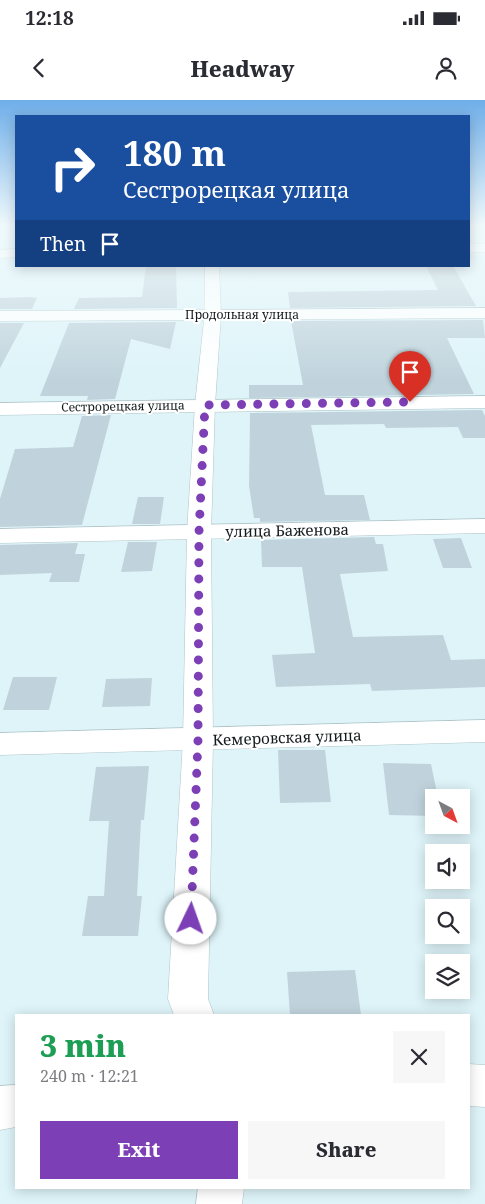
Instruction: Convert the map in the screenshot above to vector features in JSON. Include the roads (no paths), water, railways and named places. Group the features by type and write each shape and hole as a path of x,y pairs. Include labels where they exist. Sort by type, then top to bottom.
{"street":[{"path":"194,1014 188,999 198,740 199,532 205,405 213,314 212,278"},
{"name":"Продольная улица","path":"0,316 485,312"},
{"name":"Сестрорецкая улица","path":"0,409 485,402"},
{"name":"улица Баженова","path":"0,536 485,526"},
{"name":"Кемеровская улица","path":"0,744 485,731"},
{"path":"470,1085 485,1086"},
{"path":"0,1108 15,1106"},
{"path":"219,1204 221,1189"}]}
